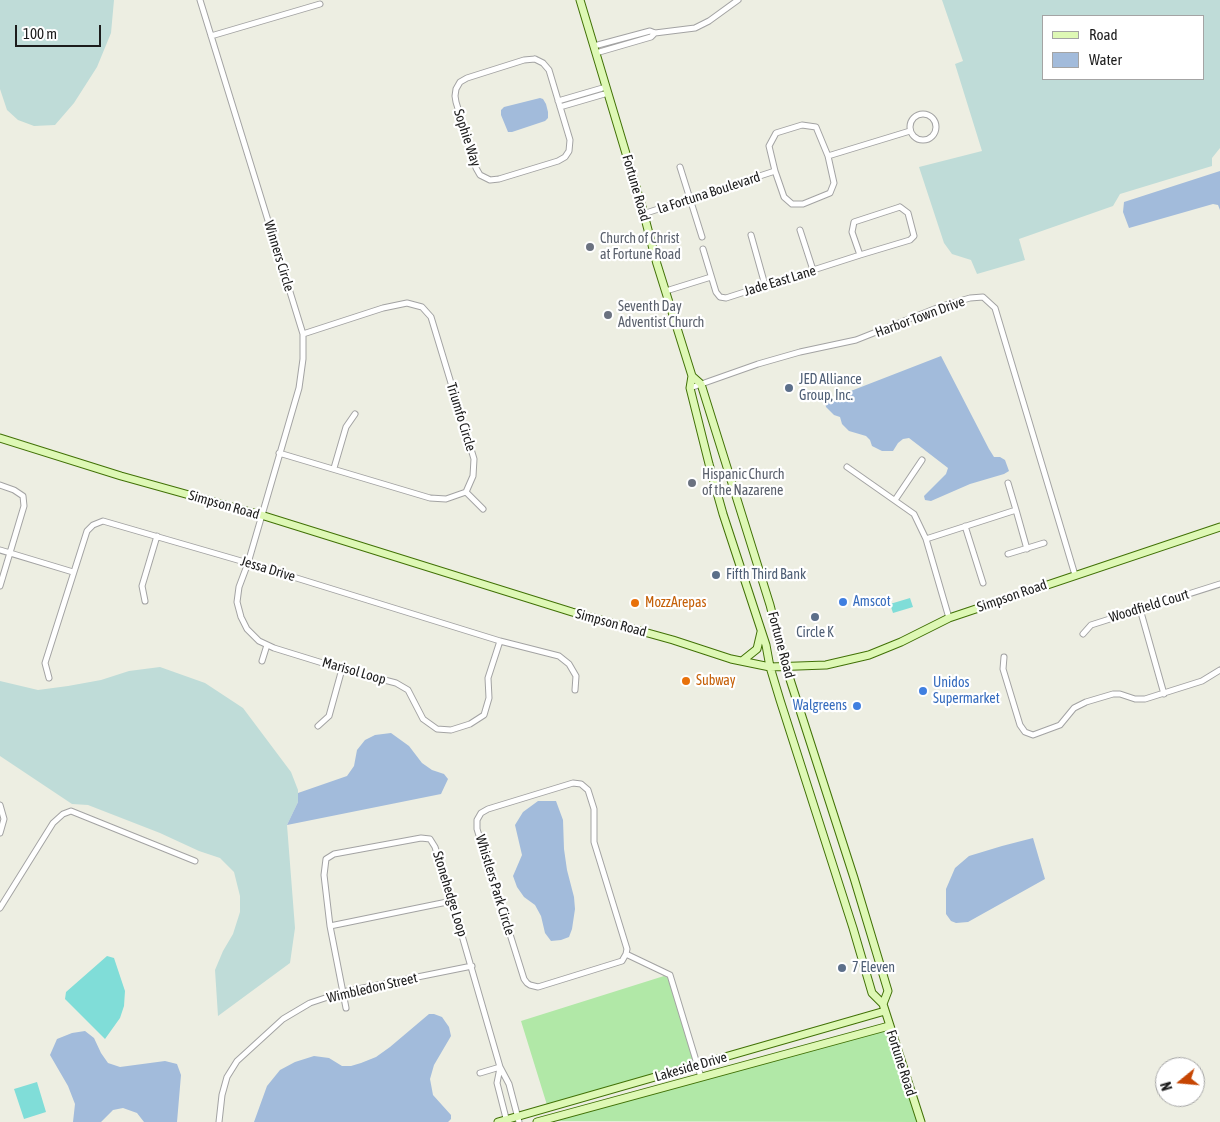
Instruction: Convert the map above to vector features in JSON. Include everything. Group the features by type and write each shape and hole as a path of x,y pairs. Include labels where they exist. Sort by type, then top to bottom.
{"main road":[{"name":"Fortune Road","path":"580,0 692,376 690,388 716,492 766,645 770,667 872,993 884,1007 921,1122"},
{"path":"692,376 702,384"},
{"name":"Fortune Road","path":"702,384 770,605 786,667 888,991 884,1007"},
{"name":"Simpson Road","path":"0,438 121,476 261,515 572,612 742,661 770,667 826,665 869,655 901,642 949,618 1220,527"},
{"path":"742,661 757,649 761,630"},
{"name":"Lakeside Drive","path":"498,1122 519,1119 884,1007"},
{"name":"Lakeside Drive","path":"537,1122 889,1026"}],"street":[{"name":"Winners Circle","path":"200,0 302,334 303,359 299,388 261,515"},
{"path":"595,50 651,37 655,33 695,28 709,21 738,0"},
{"path":"211,36 320,4"},
{"name":"Sophie Way","path":"535,59 548,68 558,101 570,143 569,151 562,160 494,180 480,175 476,168 455,96 462,80 524,60 535,59"},
{"path":"558,101 607,90"},
{"path":"560,107 607,90"},
{"path":"926,113 936,122 934,134 927,139 919,140 910,131 911,122 916,115 926,113"},
{"name":"la Fortuna Boulevard","path":"802,125 816,128 828,156 834,183 830,193 803,204 792,204 784,197 775,171 770,146 776,133 802,125"},
{"path":"828,156 910,131"},
{"path":"680,167 702,237"},
{"name":"la Fortuna Boulevard","path":"643,214 775,171"},
{"name":"Jade East Lane","path":"703,249 716,292 720,297 726,298 910,240 914,236 914,231 908,213 900,207 854,222 852,232 860,255"},
{"path":"800,230 813,270"},
{"path":"751,235 765,285"},
{"path":"666,291 711,277"},
{"name":"Harbor Town Drive","path":"690,388 774,359 856,340 942,306 970,298 983,297 995,308 1075,575"},
{"name":"Triumfo Circle","path":"302,334 383,308 407,303 422,307 431,317 474,459 473,476 466,492"},
{"path":"334,468 346,427 355,414"},
{"path":"279,453 430,498 446,499 466,492 483,509"},
{"path":"895,500 922,460"},
{"path":"847,467 914,514 926,539 949,618"},
{"path":"1008,483 1027,549"},
{"path":"0,485 14,490 23,496 24,506 0,586"},
{"path":"926,539 1016,510"},
{"name":"Marisol Loop","path":"261,515 248,563 239,587 237,602 247,629 259,641 342,669 396,683 408,690 423,719 438,730 451,730 470,724 484,715 489,698 488,678 500,641"},
{"name":"Jessa Drive","path":"49,678 45,663 87,530 103,521 248,563 500,641 559,656 569,664 576,676 575,690"},
{"path":"965,526 983,583"},
{"path":"145,601 142,586 157,536"},
{"path":"1008,554 1044,544"},
{"path":"0,550 73,572"},
{"name":"Woodfield Court","path":"1083,634 1091,625 1220,584"},
{"path":"1140,609 1164,694"},
{"path":"262,661 267,645"},
{"path":"1004,657 1002,669 1022,730 1033,735 1056,728 1064,722 1074,708 1086,702 1113,694 1140,699 1164,694 1202,681 1220,670"},
{"path":"318,726 329,716 342,669"},
{"name":"Whistlers Park Circle","path":"573,783 586,786 591,795 594,809 594,842 627,949 626,954 622,961 538,987 530,986 524,979 477,829 477,820 481,813 488,809 573,783"},
{"path":"0,805 4,819 0,833"},
{"path":"0,908 53,823 63,814 71,811 195,861"},
{"name":"Stonehedge Loop","path":"346,1008 330,926 324,875 326,860 334,854 421,838 430,839 435,847 472,966 500,1067 509,1084 519,1119"},
{"path":"330,926 452,901"},
{"path":"626,954 670,976 702,1078"},
{"name":"Wimbledon Street","path":"220,1122 222,1096 227,1077 237,1060 283,1019 310,1003 344,992 472,966"},
{"path":"480,1073 500,1067"},
{"name":"Stonehedge Loop","path":"500,1067 497,1083 506,1121"}],"green space":[{"path":"664,976 668,978 694,1063 547,1105 521,1021"},
{"path":"890,1028 919,1122 552,1121"}],"shaded area":[{"path":"0,0 114,0 111,33 97,67 74,103 55,125 34,126 18,120 7,110 0,89"},
{"path":"942,0 1220,0 1220,148 1212,158 1212,166 1120,194 1113,206 1019,239 1025,260 977,274 971,260 952,254 944,243 919,167 982,151 955,64 963,61"},
{"path":"910,598 913,607 893,613 890,604"},
{"path":"160,667 205,683 243,708 291,772 298,790 298,802 287,825 295,928 290,963 218,1016 215,970 233,934 240,912 240,896 234,872 220,858 88,805 72,804 0,756 0,681 38,690 101,680 129,671"},
{"path":"107,956 114,958 125,991 124,1006 120,1018 105,1039 65,999 66,992"},
{"path":"37,1082 46,1112 24,1119 14,1089"}],"water":[{"path":"540,98 546,104 548,118 545,121 508,132 501,115 501,110 504,107"},
{"path":"1220,171 1220,210 1218,205 1213,204 1129,228 1123,212 1124,202"},
{"path":"941,356 989,449 994,457 1000,457 1005,460 1009,471 970,484 931,501 925,500 924,496 946,474 948,468 909,438 903,439 898,443 893,451 882,451 872,446 866,436 849,431 842,424 840,417 834,415 826,407 825,401"},
{"path":"391,733 409,746 422,763 432,770 444,774 448,779 441,794 287,825 298,802 298,793 347,776 354,766 357,750 365,740 375,735"},
{"path":"538,801 556,801 563,820 564,849 575,909 569,937 561,940 551,941 545,933 541,916 535,905 524,897 517,887 513,876 522,855 515,825 523,812"},
{"path":"1033,838 1045,879 968,922 956,923 951,921 946,914 946,889 955,868 969,856"},
{"path":"429,1014 442,1017 449,1027 451,1036 434,1065 430,1079 433,1095 451,1115 451,1119 448,1122 254,1122 267,1086 280,1070 295,1062 314,1056 329,1058 342,1066 361,1063 376,1057 390,1047"},
{"path":"85,1031 94,1038 108,1063 120,1067 165,1061 177,1064 181,1075 177,1122 144,1122 137,1113 123,1108 113,1110 101,1122 73,1122 75,1104 68,1086 50,1055 57,1039 72,1033"}],"place":[{"name":"Church of Christ at Fortune Road","path":"590,247"},
{"name":"Seventh Day Adventist Church","path":"608,315"},
{"name":"JED Alliance Group, Inc.","path":"789,388"},
{"name":"Hispanic Church of the Nazarene","path":"692,483"},
{"name":"Fifth Third Bank","path":"716,575"},
{"name":"Amscot","path":"843,602"},
{"name":"MozzArepas","path":"635,603"},
{"name":"Circle K","path":"815,617"},
{"name":"Subway","path":"686,681"},
{"name":"Unidos Supermarket","path":"923,691"},
{"name":"Walgreens","path":"857,706"},
{"name":"7 Eleven","path":"842,968"}]}
